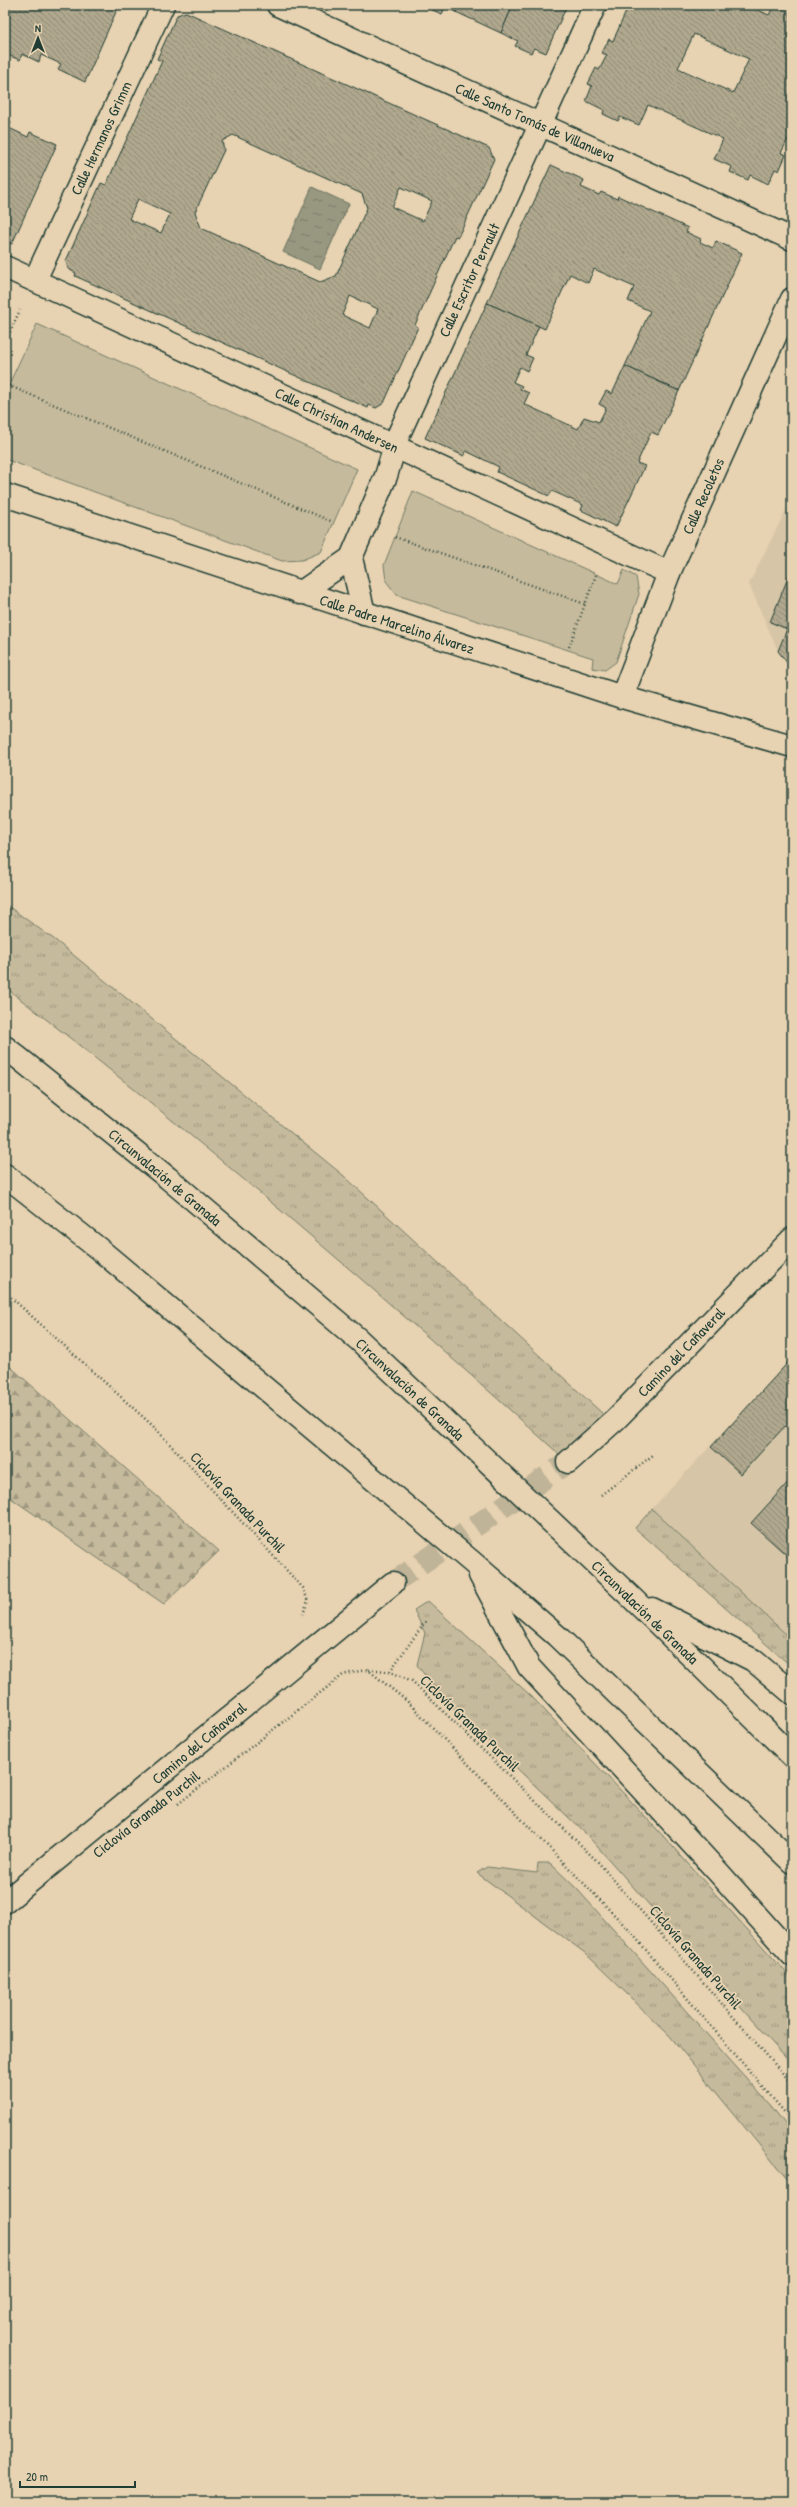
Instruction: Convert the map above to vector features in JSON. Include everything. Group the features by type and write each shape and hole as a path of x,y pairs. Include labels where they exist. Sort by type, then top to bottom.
{"main road":[{"name":"Calle Hermanos Grimm","path":"39,271 163,5"},
{"name":"Calle Santo Tomás de Villanueva","path":"278,5 792,239"},
{"name":"Calle Escritor Perrault","path":"351,558 386,476 394,447 595,5"},
{"name":"Calle Christian Andersen","path":"5,267 669,573"},
{"name":"Calle Recoletos","path":"622,697 669,573 792,299"},
{"name":"Calle Padre Marcelino Álvarez","path":"5,495 300,593 622,697 792,746"},
{"path":"300,593 351,558 364,613"},
{"name":"Circunvalación de Granada","path":"5,1047 168,1178 359,1340 633,1599 792,1756"},
{"path":"5,1175 99,1250 472,1562 557,1636 792,1862"},
{"name":"Camino del Cañaveral","path":"568,1462 616,1419 792,1239"},
{"path":"472,1562 529,1667 719,1873 792,1955"},
{"name":"Camino del Cañaveral","path":"5,1902 393,1583"},
{"path":"633,1599 753,1660 792,1693"}],"path":[{"path":"5,343 20,310"},
{"path":"5,384 338,524"},
{"path":"389,534 585,604"},
{"path":"568,648 598,567"},
{"name":"Ciclovía Granada Purchil","path":"5,1292 153,1426 303,1588 308,1601 304,1613 298,1618"},
{"path":"601,1495 653,1455"},
{"path":"390,1671 426,1621"},
{"path":"366,1668 408,1702 629,1930 792,2121"},
{"name":"Ciclovía Granada Purchil","path":"174,1807 343,1675 366,1668 390,1671 412,1681 598,1862 792,2084"}],"shaded area":[{"path":"792,498 792,669 778,651 749,584"},
{"path":"792,1358 792,1640 652,1509"}],"green space":[{"path":"37,324 357,469 321,552 302,560 282,561 5,459 5,393"},
{"path":"413,491 618,584 624,570 636,577 639,594 616,662 605,670 592,668 593,658 397,595 386,581 384,565"},
{"path":"5,904 55,940 344,1176 604,1415 559,1454 492,1393 286,1215 147,1100 5,987"},
{"path":"5,1362 219,1551 164,1604 5,1494"},
{"path":"652,1509 792,1640 792,1667 635,1528"},
{"path":"428,1601 532,1697 645,1816 792,1979 792,2065 586,1834 442,1697 417,1665 425,1633 414,1610"},
{"path":"538,1863 550,1863 577,1889 772,2107 792,2133 792,2185 670,2036 585,1953 477,1873 487,1867 537,1873"}],"water":[{"path":"312,187 349,204 320,269 283,252"}],"building":[{"path":"5,5 119,5 85,82 58,69 61,64 41,55 39,62 22,54 20,60 5,54"},
{"path":"426,5 459,5 456,12 445,7 442,14 425,7"},
{"path":"459,5 513,5 501,33 456,12"},
{"path":"513,5 567,5 546,53 534,48 531,53 515,46 518,41 501,33"},
{"path":"629,5 747,5 769,15 774,5 792,5 792,140 788,139 781,153 786,155 779,171 775,169 768,184 750,175 748,180 730,172 732,167 714,159 723,139 648,105 639,125 620,117 618,121 603,114 604,110 586,101 592,86 588,84 596,68 599,70 607,55 602,53 609,39 613,41","holes":["694,34 749,59 733,93 678,68"]},
{"path":"186,12 489,148 494,159 458,237 455,236 415,325 418,327 384,403 376,408 369,405 368,408 323,388 75,276 76,273 68,269 66,261 101,183 106,185 162,61 157,59 177,15","holes":["233,135 362,194 367,208 336,276 320,282 201,228 195,212 224,150 222,141","401,187 432,201 423,221 392,207","138,199 170,214 161,233 129,219","350,296 378,309 370,328 342,315"]},
{"path":"5,119 11,122 9,128 28,137 30,132 57,144 12,244 5,241"},
{"path":"551,165 584,180 581,187 599,195 601,192 617,199 618,196 688,228 686,232 701,239 700,242 713,248 716,241 742,253 679,391 625,366 650,311 628,301 634,287 594,269 588,283 570,274 545,329 487,303"},
{"path":"487,303 539,326 526,355 533,358 527,371 520,367 513,382 522,386 520,389 529,393 524,404 578,429 584,417 599,422 606,408 599,404 606,391 612,394 625,366 679,391 658,435 651,432 637,463 645,466 616,527 581,510 583,505 552,491 549,496 497,472 499,467 466,451 464,456 425,438"},
{"path":"792,568 792,669 778,651 787,629 770,622"},
{"path":"792,1358 792,1433 785,1426 741,1474 711,1447"},
{"path":"792,1478 792,1560 751,1523"}],"tunnel":[{"path":"393,1583 568,1462"}]}
